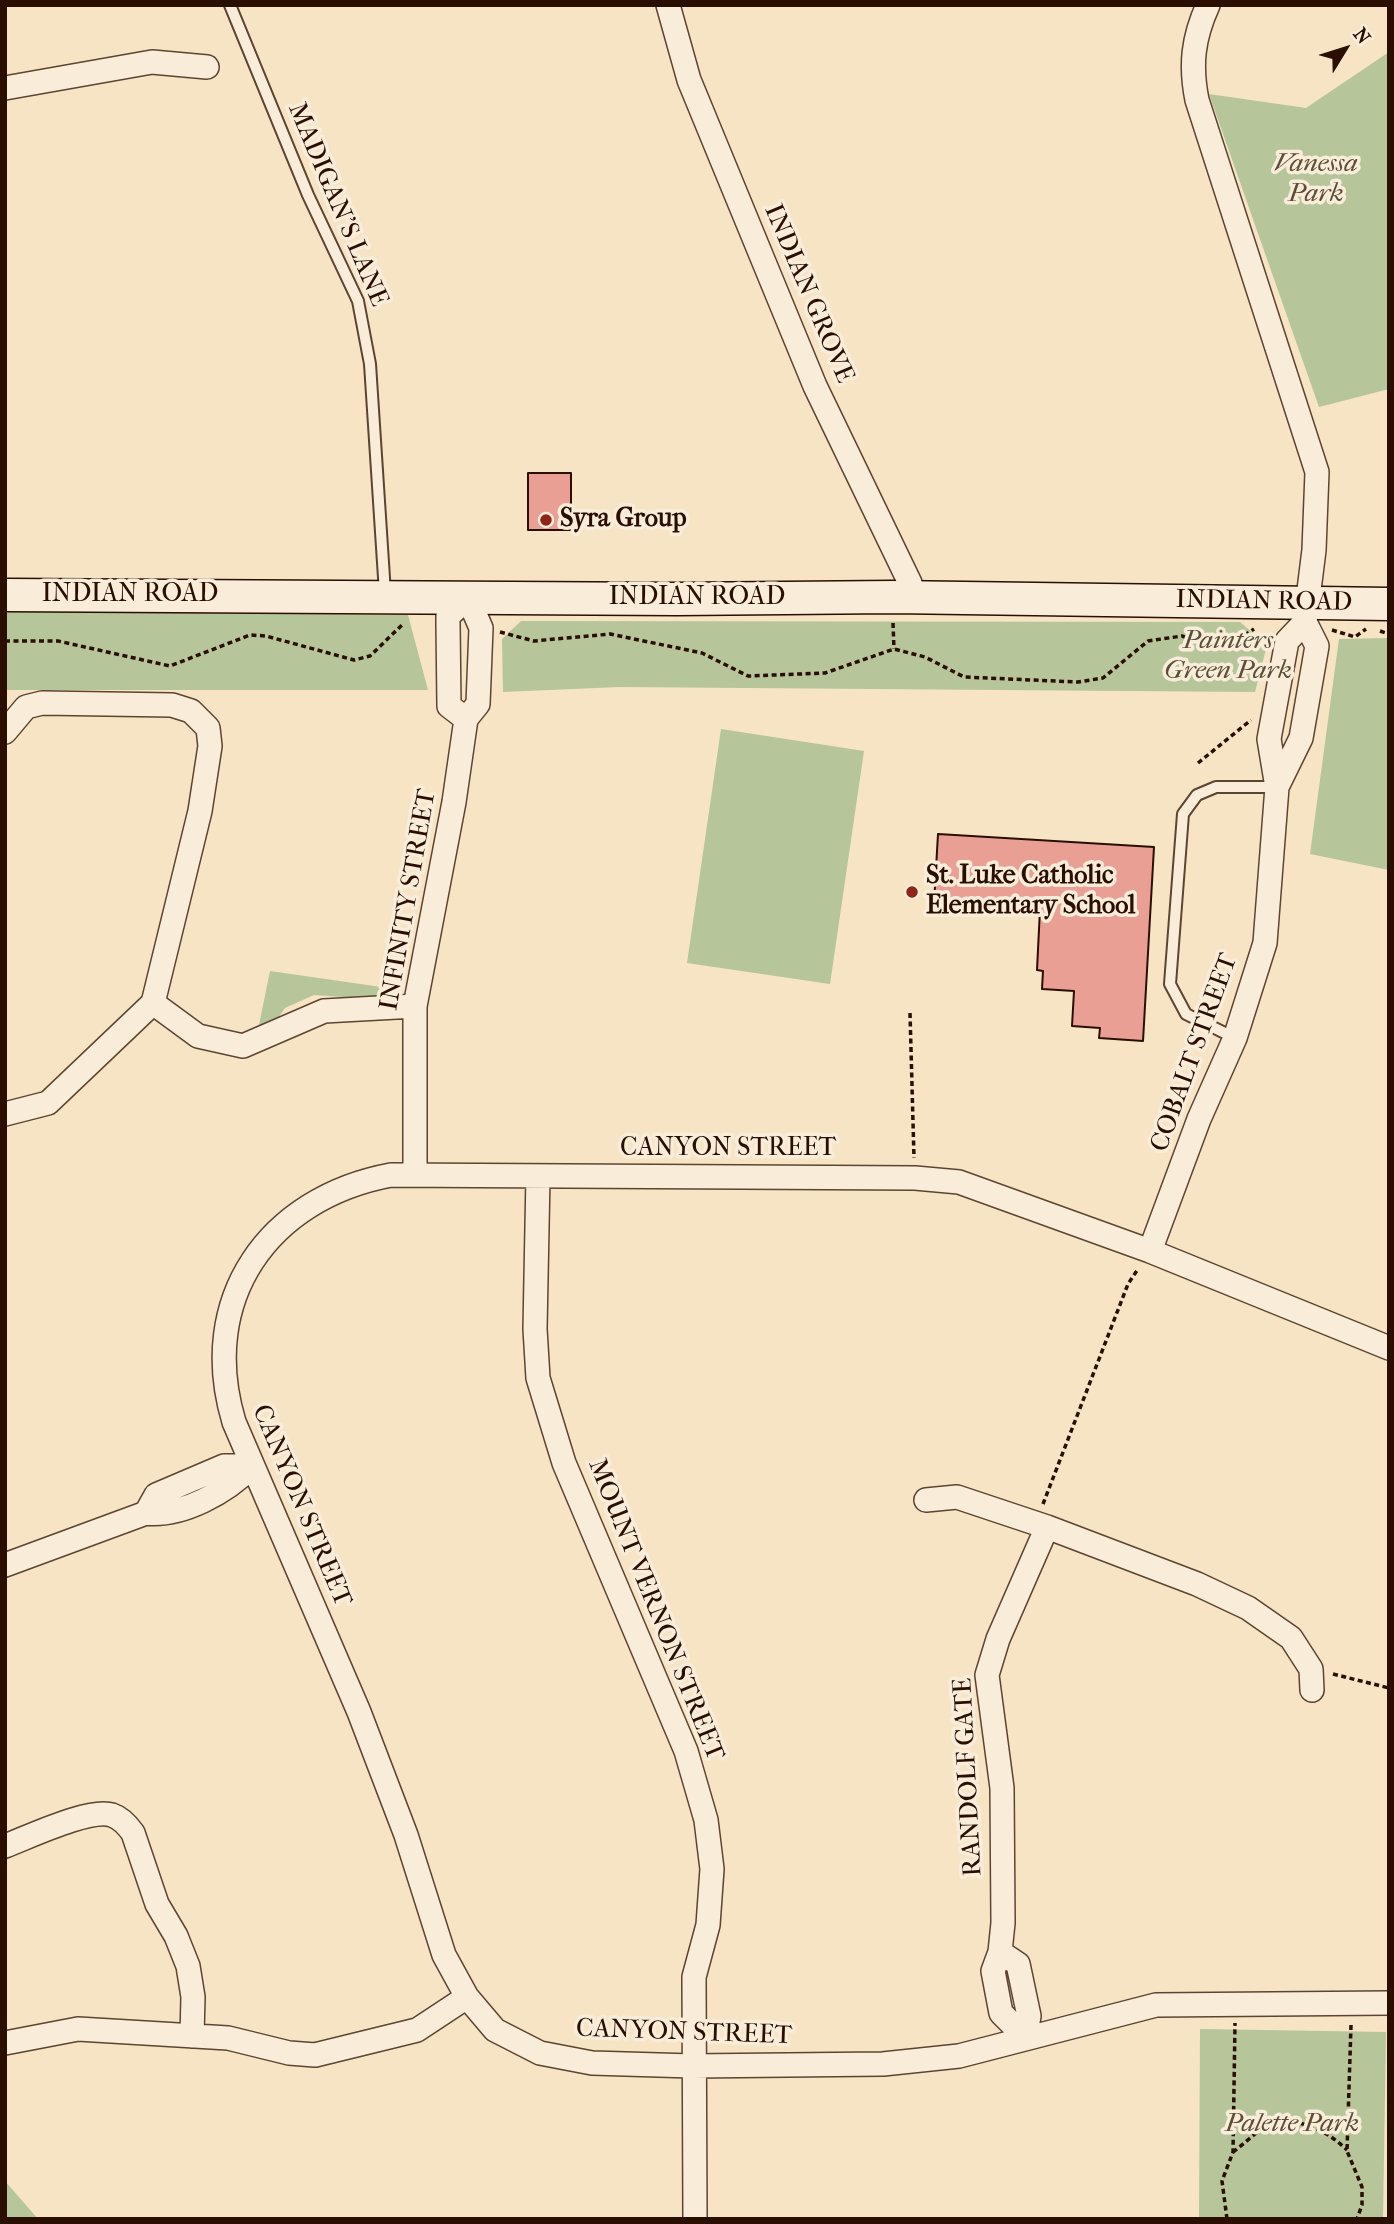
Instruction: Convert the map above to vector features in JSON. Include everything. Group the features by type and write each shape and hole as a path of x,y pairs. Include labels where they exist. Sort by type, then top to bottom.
{"street":[{"name":"INDIAN GROVE","path":"668,5 689,79 815,386 911,583 913,597"},
{"path":"1208,5 1195,33 1191,73 1197,100 1317,472 1314,550 1307,612"},
{"path":"5,88 152,62 207,67"},
{"name":"INDIAN ROAD","path":"5,595 913,597 1307,612 1389,604"},
{"path":"466,719 449,706 448,617 468,598"},
{"name":"INFINITY STREET","path":"415,1175 415,1006 454,802 466,719 478,704 481,628 468,598"},
{"name":"COBALT STREET","path":"1150,1251 1199,1119 1235,1038 1265,943 1276,787 1269,738 1286,641 1307,612"},
{"name":"COBALT STREET","path":"1276,787 1301,738 1317,646 1307,612"},
{"path":"5,732 26,707 42,703 172,705 191,711 208,728 210,746 200,811 153,1003 48,1103 5,1114"},
{"path":"153,1003 198,1036 243,1046 324,1011 415,1006"},
{"name":"CANYON STREET","path":"1389,1348 1150,1251 959,1182 915,1178 391,1175 364,1180 313,1201 287,1221 260,1250 243,1278 231,1308 223,1361 227,1398 252,1466 359,1712 405,1835 444,1955 467,1997 495,2030 540,2053 592,2063 692,2066 883,2064 959,2056 1156,2005 1389,2003"},
{"name":"MOUNT VERNON STREET","path":"538,1176 538,1378 564,1463 686,1751 706,1820 712,1869 708,1925 694,1977 692,2066 695,2219"},
{"path":"5,1565 146,1513 165,1515 228,1488 252,1466"},
{"path":"926,1500 957,1497 1047,1527 1197,1584 1248,1608 1292,1638 1312,1680"},
{"name":"RANDOLF GATE","path":"1026,2037 1029,2016 1018,1964 1000,1952 1003,1923 1002,1788 987,1675 998,1639 1047,1527"},
{"path":"5,1846 94,1814 111,1815 126,1824 133,1833 152,1892 176,1936 188,1966 192,1986 192,2036"},
{"path":"5,2043 78,2029 239,2040 289,2053 324,2053 417,2030 467,1997"}],"lane":[{"name":"MADIGAN'S LANE","path":"230,5 308,195 358,300 370,364 386,596"},
{"path":"1235,1038 1186,1014 1170,984 1183,814 1197,795 1216,787 1276,787"}],"path":[{"path":"1307,612 1355,637 1368,627 1389,634"},
{"path":"5,641 58,642 170,666 233,640 258,635 354,660 370,656 412,618 448,624"},
{"path":"481,628 534,641 610,634 702,653 748,676 825,673 894,649 926,657 964,677 1078,682 1103,677 1148,641 1182,636 1212,648 1233,643 1261,624"},
{"path":"1198,763 1253,718"},
{"path":"910,1013 915,1178"},
{"path":"1047,1527 1042,1500 1128,1284 1150,1251"},
{"path":"1312,1680 1389,1688"},
{"path":"1347,2151 1352,2003"},
{"path":"1227,2219 1222,2181 1233,2152 1235,2004"},
{"path":"1233,2152 1265,2128 1310,2124 1332,2136 1347,2151 1362,2187 1362,2205 1357,2219"}],"green space":[{"name":"Vanessa Park","path":"1389,52 1389,389 1319,407 1209,94 1306,108"},
{"path":"5,611 408,615 428,690 5,690"},
{"name":"Painters Green Park","path":"521,621 1240,622 1267,645 1255,692 619,687 503,692 502,639"},
{"name":"Painters Green Park","path":"1389,638 1389,870 1310,854 1339,639"},
{"path":"721,729 864,751 830,984 687,963"},
{"path":"270,971 388,988 386,1000 314,995 285,1008 274,1024 258,1030"},
{"name":"Palette Park","path":"1200,2029 1386,2032 1383,2219 1199,2219"},
{"path":"5,2181 38,2219 5,2219"}],"building":[{"path":"528,473 571,473 571,530 528,530"},
{"path":"938,834 1154,847 1143,1041 1099,1038 1100,1028 1072,1026 1074,991 1042,989 1043,971 1037,970 1040,909 934,903"}],"place":[{"name":"Syra Group","path":"546,520"},
{"name":"St. Luke Catholic Elementary School","path":"912,892"}]}
